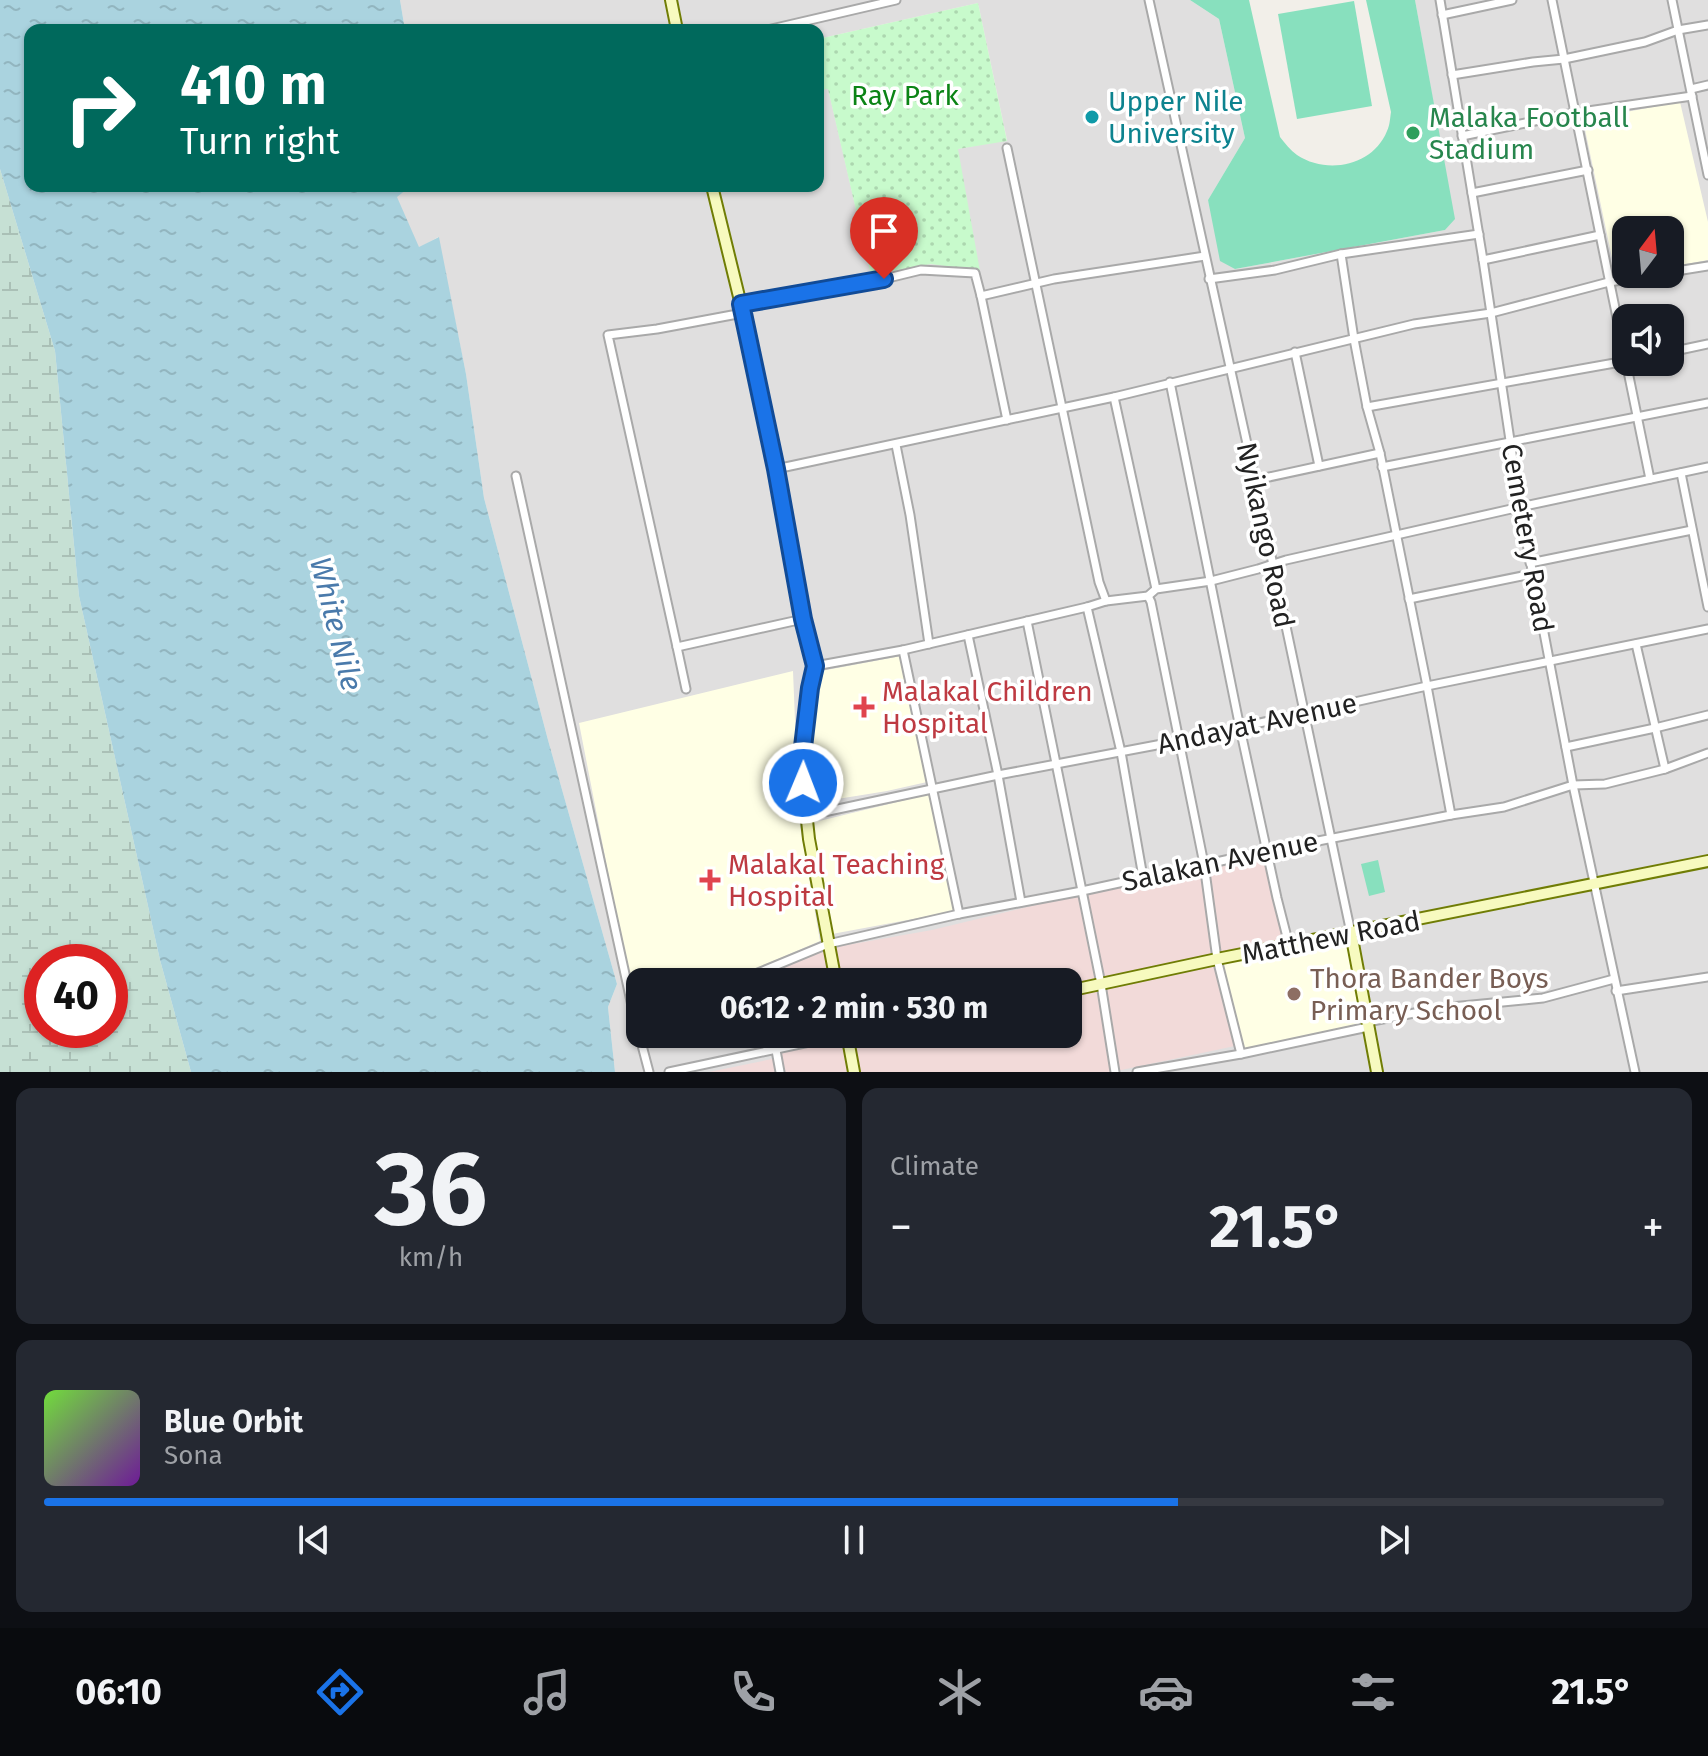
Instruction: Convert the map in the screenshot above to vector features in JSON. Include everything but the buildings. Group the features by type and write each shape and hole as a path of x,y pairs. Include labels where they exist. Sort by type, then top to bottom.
{"street":[{"path":"671,0 676,24"},
{"path":"793,24 896,0"},
{"name":"Nyikango Road","path":"1149,0 1255,480 1351,933 1377,1072"},
{"name":"Cemetery Road","path":"1440,0 1532,574 1573,785 1635,1072"},
{"path":"1442,15 1512,0"},
{"path":"1552,0 1614,304"},
{"path":"1672,0 1705,146 1708,175"},
{"path":"1452,75 1564,59 1708,25"},
{"path":"1462,136 1692,92 1708,85"},
{"path":"1007,148 1061,409 1099,582 1106,601"},
{"path":"1472,193 1588,170"},
{"path":"713,192 742,309 815,666 803,747 805,816 833,968"},
{"path":"1209,279 1275,270 1341,254 1479,234"},
{"path":"1483,260 1600,235"},
{"path":"1341,254 1367,407 1380,453 1451,815"},
{"path":"981,296 1036,283 1205,256"},
{"path":"1684,270 1708,266"},
{"path":"686,689 608,335 657,329 921,270 975,273 1007,420"},
{"path":"776,469 1114,397 1414,324 1491,313 1612,282"},
{"path":"1684,349 1708,344"},
{"path":"1295,352 1319,466"},
{"path":"1367,407 1612,364"},
{"path":"1629,376 1650,479"},
{"path":"1170,382 1240,728 1289,945"},
{"path":"1114,397 1156,589"},
{"path":"1382,467 1708,403"},
{"path":"896,445 929,644"},
{"path":"1255,480 1380,453"},
{"path":"815,666 903,650 1106,601 1148,596 1156,589 1211,581 1395,535 1708,467"},
{"path":"1681,473 1708,607"},
{"path":"516,476 627,968"},
{"path":"1530,563 1692,530"},
{"path":"1409,599 1532,574"},
{"path":"1148,596 1204,864 1217,959 1241,1054"},
{"path":"1087,607 1121,752 1143,877"},
{"path":"677,647 803,619"},
{"path":"1027,621 1101,984 1115,1072"},
{"name":"Andayat Avenue","path":"805,816 1708,629"},
{"path":"968,635 1021,902"},
{"path":"1636,644 1665,769"},
{"path":"903,650 959,914"},
{"path":"1566,747 1708,715"},
{"name":"Salakan Avenue","path":"769,968 828,944 1331,838 1504,807 1573,785 1605,784 1665,769 1708,753"},
{"name":"Matthew Road","path":"1082,988 1708,861"},
{"path":"1616,991 1708,977"},
{"path":"1137,1072 1241,1054 1441,1008 1543,998 1614,979"},
{"path":"644,1048 649,1072"},
{"path":"669,1072 707,1068 785,1048"},
{"path":"850,1048 854,1072"},
{"path":"776,1050 780,1072"}],"shaded area":[{"path":"400,0 1190,0 1219,19 1245,138 1208,200 1235,269 1445,230 1454,219 1415,0 1708,0 1708,1072 615,1072 608,1007 617,984 484,498 466,374 438,237 419,248 396,197 403,192 824,192 824,89 828,88 871,274 931,263 979,270 957,149 1007,140 978,3 824,38 824,24 404,24"},
{"path":"1680,102 1708,222 1708,260 1684,264 1684,216 1612,216 1612,258 1583,120"},
{"name":"Malakal Children Hospital","path":"901,656 927,782 825,801 817,793 809,742 821,671"},
{"name":"Malakal Teaching Hospital","path":"793,671 799,820 820,941 757,968 627,968 579,723"},
{"path":"930,794 956,911 832,934 811,823"},
{"path":"1265,858 1287,940 1219,957 1235,1046 1112,1072 709,1072 777,1058 776,1048 1082,1048 1082,968 776,968 834,945 932,930 1098,890"},
{"name":"Thora Bander Boys Primary School","path":"1348,939 1364,1024 1244,1049 1223,964"}],"green space":[{"name":"Malaka Football Stadium","path":"1190,0 1249,0 1280,137 1297,155 1322,165 1335,165 1348,164 1371,152 1380,143 1389,124 1391,112 1366,0 1415,0 1455,219 1445,230 1235,269 1220,261 1208,200 1245,138 1219,19"},
{"name":"Malaka Football Stadium","path":"1354,1 1372,106 1297,119 1278,14"},
{"name":"Ray Park","path":"978,3 1007,141 958,149 980,271 931,264 871,275 828,89 824,89 824,38"},
{"path":"0,169 55,351 79,596 160,960 191,1072 0,1072"},
{"path":"1378,860 1385,892 1369,896 1361,864"}],"water":[{"name":"White Nile","path":"0,0 400,0 404,24 24,24 24,192 403,192 397,197 419,247 439,237 466,374 484,498 617,984 608,1007 615,1072 191,1072 160,960 79,596 55,351 0,169"}],"place":[{"name":"Upper Nile University","path":"1092,117"},
{"name":"Malaka Football Stadium","path":"1413,133"},
{"name":"Malakal Children Hospital","path":"864,707"},
{"name":"Malakal Teaching Hospital","path":"710,880"},
{"name":"Thora Bander Boys Primary School","path":"1294,994"}],"route":[{"path":"803,783 803,747 815,666 741,304 884,279"}]}
